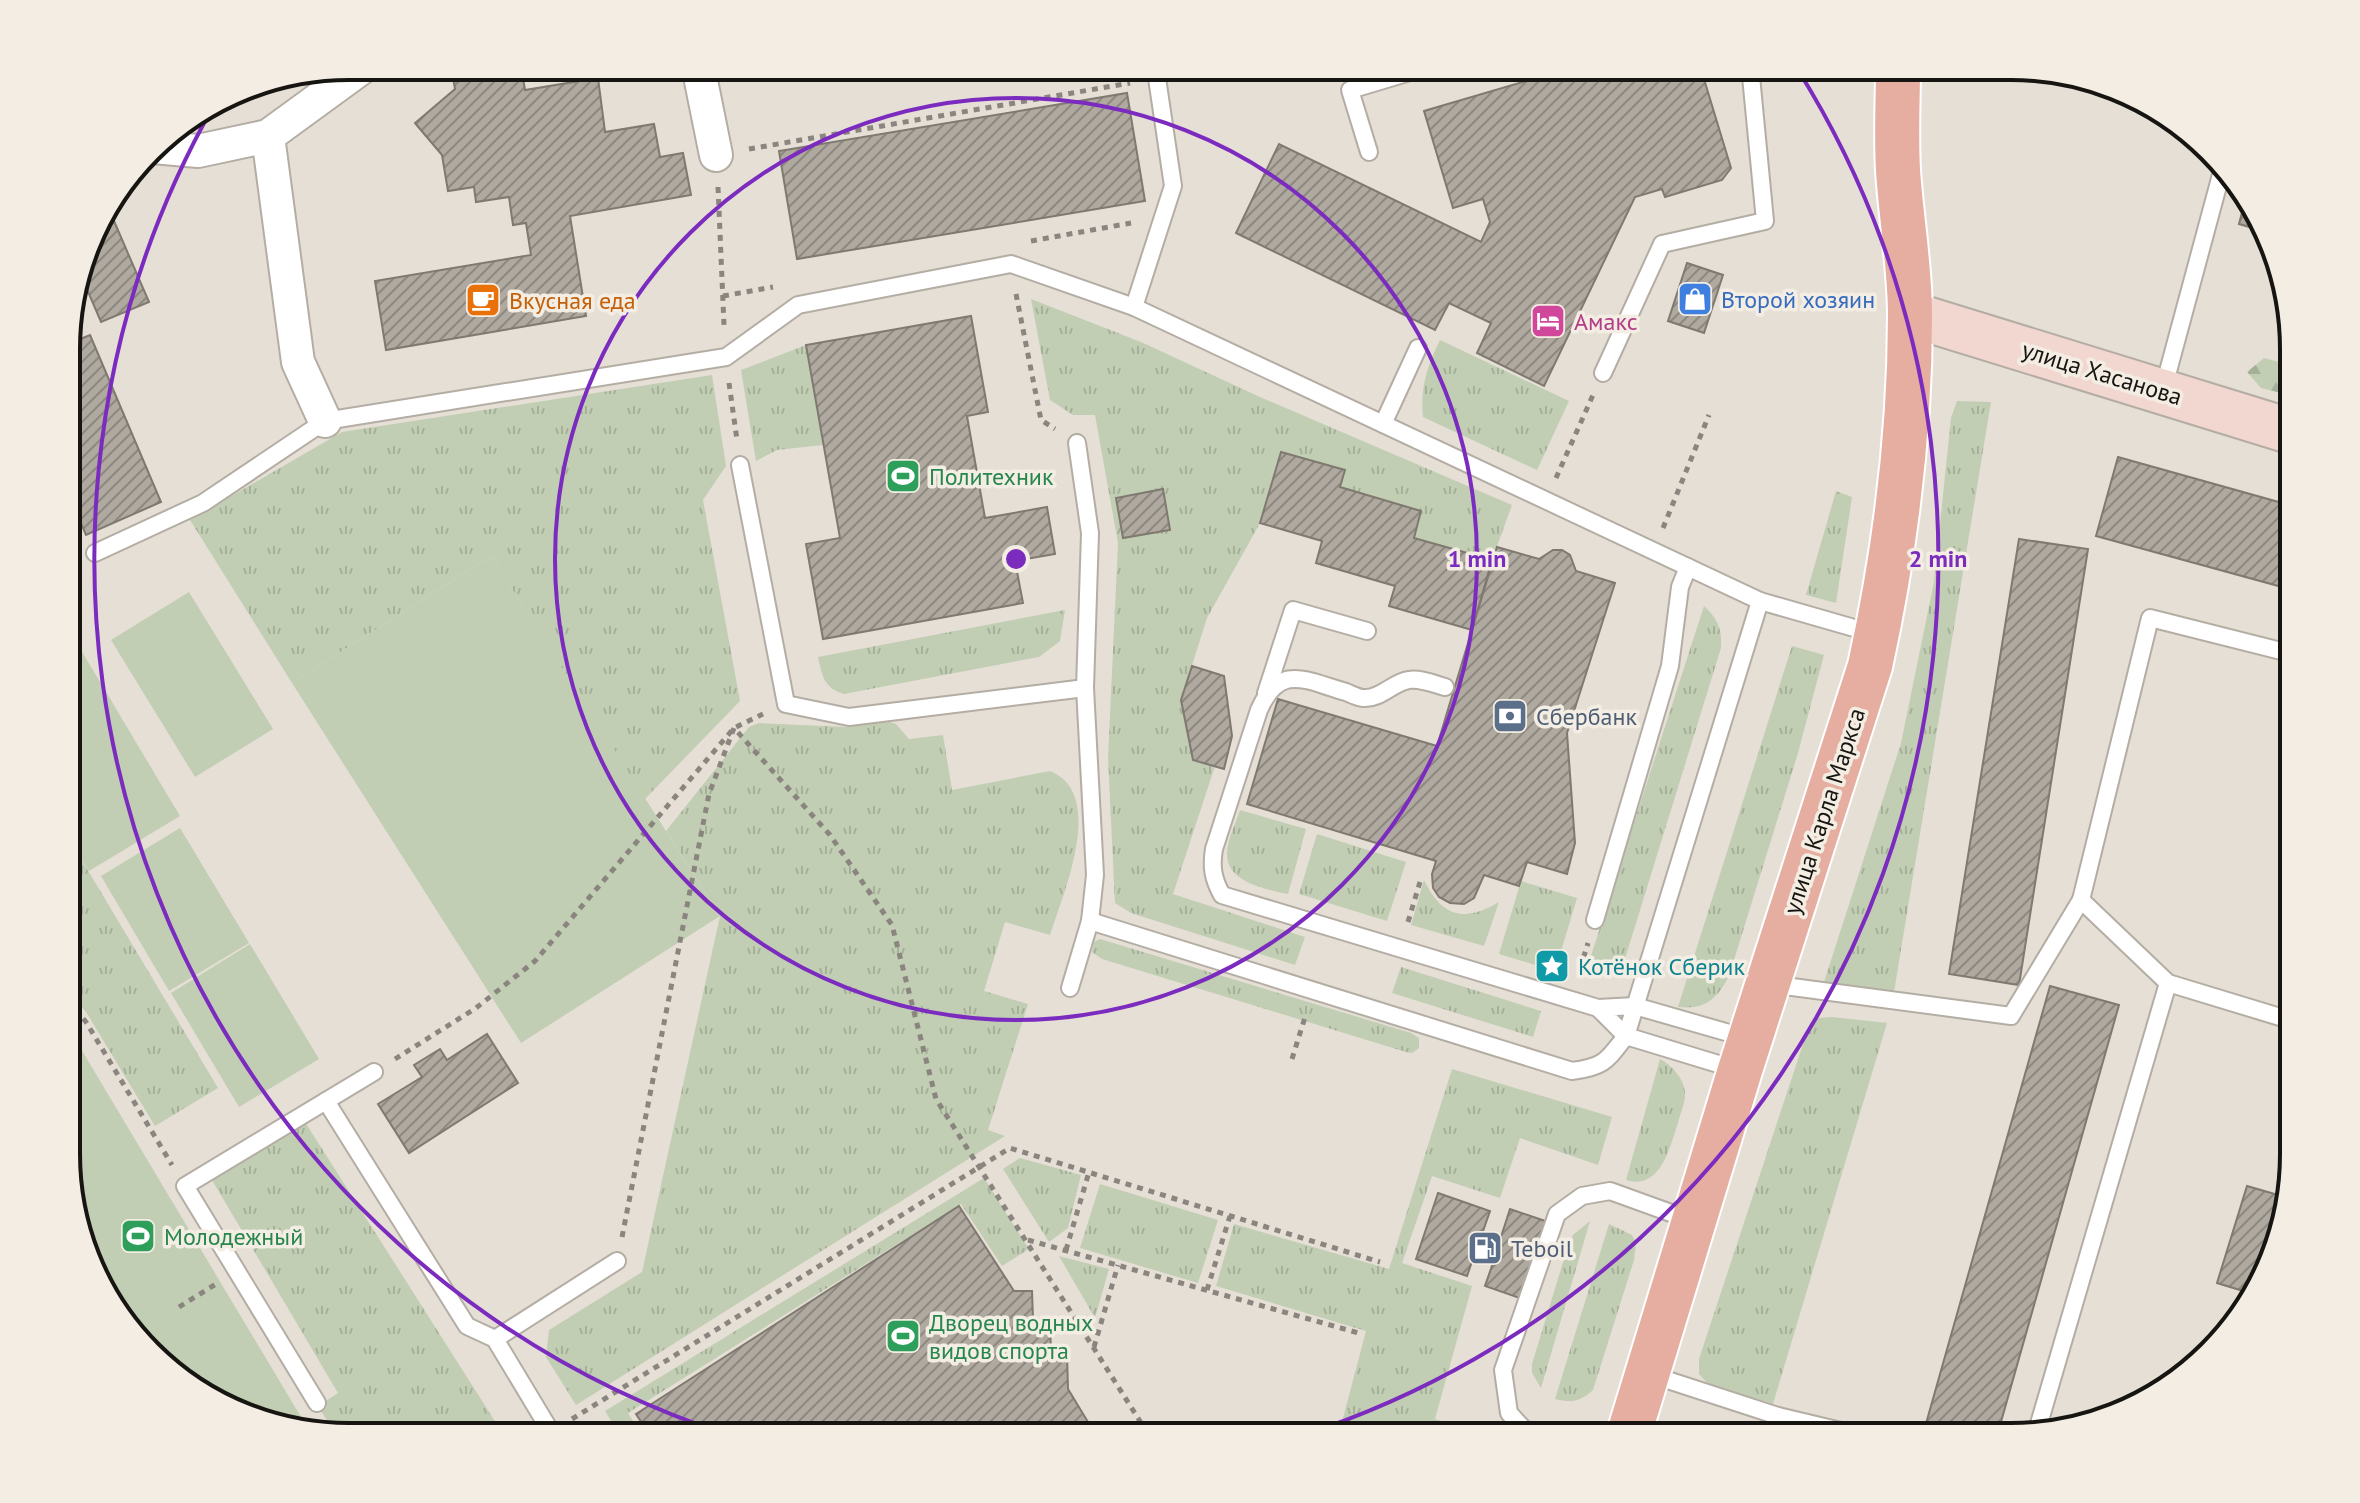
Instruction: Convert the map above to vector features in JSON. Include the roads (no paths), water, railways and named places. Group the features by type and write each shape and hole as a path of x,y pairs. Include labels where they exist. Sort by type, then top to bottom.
{"main road":[{"name":"улица Карла Маркса","path":"1633,1422 1870,666 1877,635 1894,538 1907,391 1910,314 1897,166 1893,80"}],"street":[{"path":"168,150 198,151 268,136 347,80"},
{"path":"701,80 716,155"},
{"path":"268,136 298,362 325,421"},
{"name":"улица Хасанова","path":"1910,314 2279,428"}],"lane":[{"path":"1134,307 1173,186 1157,80"},
{"path":"1369,152 1350,90 1383,80"},
{"path":"1603,373 1662,244 1765,221 1751,80"},
{"path":"2162,391 2220,180"},
{"path":"95,553 203,503 325,421 726,357 798,305 1011,264 1134,307 1760,601 1877,635"},
{"path":"1383,424 1418,348"},
{"path":"1070,988 1090,921 1095,875 1085,688 1090,533 1077,443"},
{"path":"740,465 786,704 849,717 1085,688"},
{"path":"1595,920 1670,666 1680,587 1688,567"},
{"path":"1090,921 1572,1071 1605,1063 1626,1036 1760,601"},
{"path":"1367,631 1293,610 1214,849 1214,881 1222,895 1598,1008 1635,1006 1746,1055"},
{"path":"1768,984 2011,1016 2081,900 2150,618 2279,650"},
{"path":"1266,695 1281,680 1296,677 1364,698 1413,679 1445,687"},
{"path":"2081,900 2168,983 2279,1017"},
{"path":"2040,1421 2168,983"},
{"path":"1598,1008 1626,1036 1746,1055"},
{"path":"317,1403 185,1186 374,1072"},
{"path":"326,1101 467,1326 495,1339 545,1423"},
{"path":"1518,1422 1509,1413 1503,1370 1557,1214 1582,1196 1610,1191 1695,1221"},
{"path":"495,1339 617,1261"},
{"path":"1649,1374 1804,1422"},
{"path":"1776,1422 1778,1416"}],"place":[{"name":"Второй хозяин","path":"1695,299"},
{"name":"Вкусная еда","path":"483,300"},
{"name":"Амакс","path":"1548,321"},
{"name":"Политехник","path":"903,476"},
{"name":"Сбербанк","path":"1510,716"},
{"name":"Котёнок Сберик","path":"1552,966"},
{"name":"Молодежный","path":"138,1236"},
{"name":"Teboil","path":"1485,1248"},
{"name":"Дворец водных видов спорта","path":"903,1336"}]}
